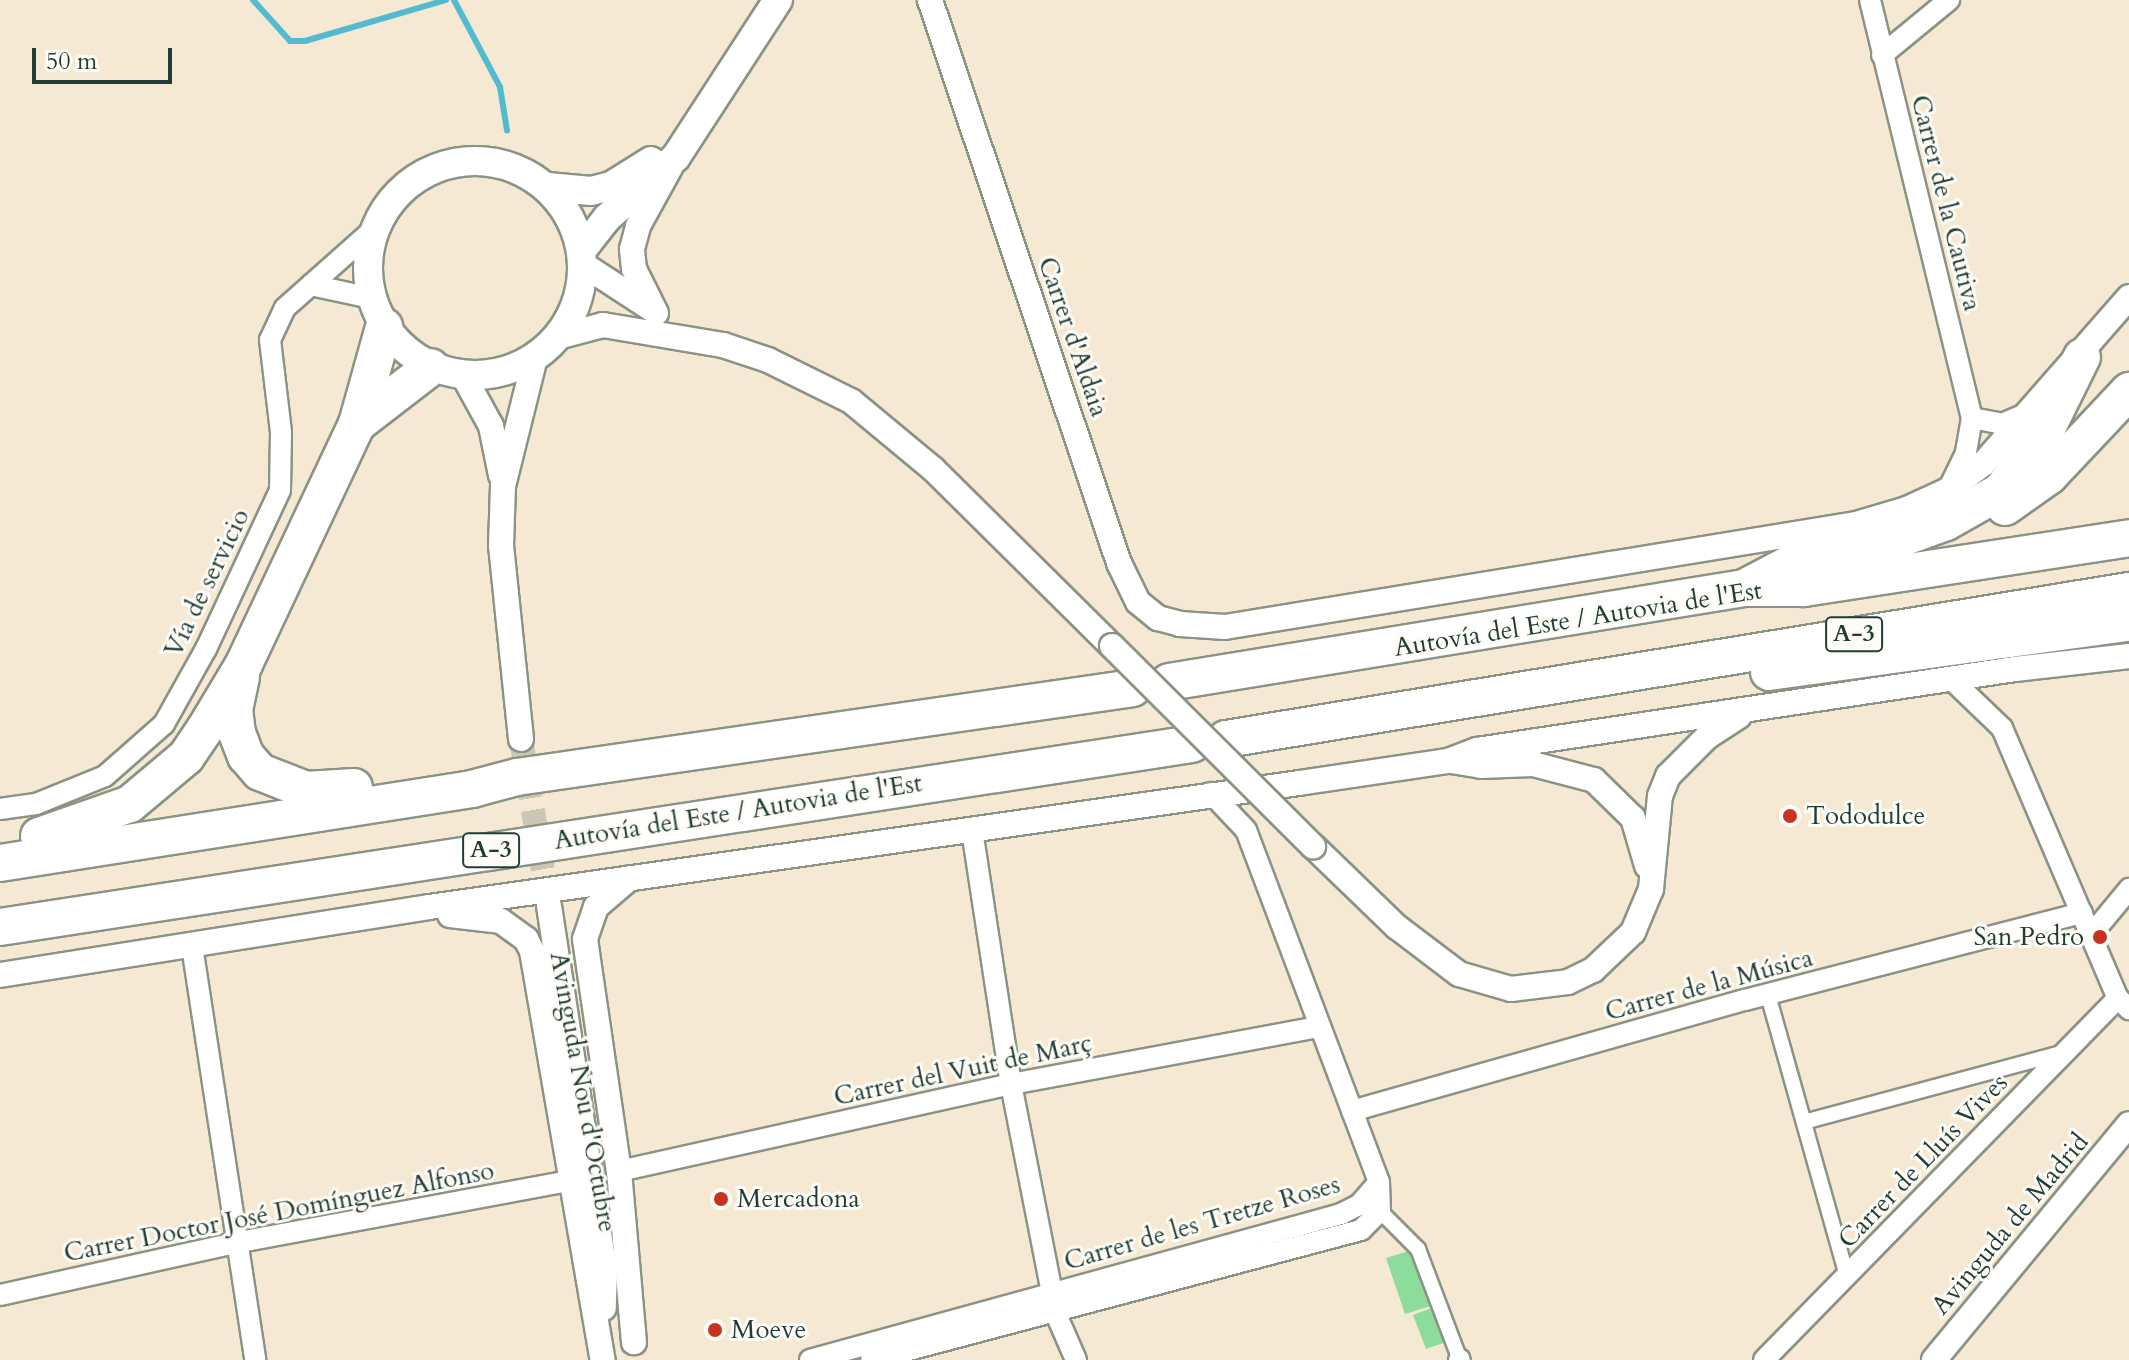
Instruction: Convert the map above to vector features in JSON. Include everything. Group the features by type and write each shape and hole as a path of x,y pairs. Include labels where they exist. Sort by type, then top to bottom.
{"highway":[{"path":"0,843 99,820 161,783 186,757 244,664 357,424 377,313"},
{"path":"1744,588 1799,559 1899,539 1946,522 2001,491 2021,471 2047,428 2082,357"},
{"path":"357,424 447,371"},
{"path":"1786,567 1801,569 1890,552 1996,513 2049,476 2129,391"},
{"name":"Autovía del Este / Autovia de l'Est","path":"1169,682 1744,588 1804,588 2129,538"},
{"name":"Autovía del Este / Autovia de l'Est","path":"0,927 1209,742 1581,683 1675,663 2129,591"},
{"path":"1581,683 1627,691 2129,623"},
{"path":"244,664 234,709 237,733 246,756 276,782 332,790 469,770 517,777"},
{"name":"A-3","path":"0,863 472,789 517,777 1133,688"}],"main road":[{"path":"583,258 607,218 676,157 778,0"},
{"path":"548,187 591,191 611,186 698,122"},
{"path":"479,159 522,170 548,187 574,222 583,258 581,291 558,337 535,358 501,373 447,371 405,350 377,313 368,253 373,230 397,193 434,167 479,159"}],"street":[{"name":"Carrer d'Aldaia","path":"930,0 1119,563 1138,602 1158,618 1225,627 1856,524 1948,490 1983,464 2082,357 2129,297"},
{"name":"Carrer de la Cautiva","path":"1870,0 1972,418"},
{"path":"1882,55 1949,0"},
{"path":"656,313 634,269 632,249 638,226 676,157"},
{"name":"Vía de servicio","path":"0,809 36,804 105,776 164,724 206,649 280,490 281,432 270,340 285,308 373,230"},
{"path":"583,258 656,313 723,345 806,377 891,430 1313,846 1428,954 1459,974 1511,989 1568,982 1593,970 1633,932 1651,889 1660,796 1668,776 1707,737 1747,711"},
{"path":"311,285 377,313"},
{"path":"558,337 603,325 723,345"},
{"path":"503,486 535,358"},
{"path":"447,371 491,426 503,486 504,601 521,739"},
{"path":"1948,490 1966,453 1972,418 2002,424 2031,411"},
{"path":"0,975 429,907 1448,761 1477,750 2015,669 2129,656"},
{"path":"1952,680 2002,728 2124,1004"},
{"path":"1448,761 1481,766 1533,764 1594,780 1633,818 1644,846 1651,889"},
{"path":"1246,830 1252,807 1299,783"},
{"path":"1211,793 1246,830 1379,1182"},
{"path":"972,830 1011,1084 1056,1314 1076,1360"},
{"name":"Avinguda Nou d'Octubre","path":"630,878 596,907 585,939 619,1171 640,1351"},
{"path":"2091,935 2129,889"},
{"name":"Avinguda Nou d'Octubre","path":"549,906 605,1279"},
{"name":"Avinguda Nou d'Octubre","path":"429,907 462,919 501,921 526,939 568,1181 603,1354"},
{"name":"Carrer de la Música","path":"1352,1111 1768,995 2082,913"},
{"path":"192,946 234,1243 255,1360"},
{"path":"1768,995 1847,1276"},
{"name":"Carrer de Lluís Vives","path":"1764,1360 2066,1052 2124,1004"},
{"name":"Carrer del Vuit de Març","path":"619,1171 1011,1084 1320,1027"},
{"path":"1804,1122 2066,1052"},
{"name":"Avinguda de Madrid","path":"1934,1360 2129,1124"},
{"name":"Carrer Doctor José Domínguez Alfonso","path":"0,1295 234,1243 568,1181"},
{"name":"Carrer de les Tretze Roses","path":"810,1360 1341,1214 1359,1205 1379,1182"},
{"name":"Carrer de les Tretze Roses","path":"871,1360 1056,1314 1361,1230 1380,1211 1379,1182"},
{"path":"1380,1211 1418,1249 1460,1360"},
{"path":"605,1279 640,1351"},
{"path":"603,1354 605,1279"}],"green space":[{"path":"1415,1249 1434,1305 1405,1314 1386,1258"},
{"path":"1434,1307 1446,1342 1426,1349 1413,1315"}],"waterway":[{"path":"253,0 290,41 305,41 446,0"},
{"path":"454,0 500,87 507,130"}],"tunnel":[{"path":"521,739 549,906"}],"place":[{"name":"Tododulce","path":"1790,816"},
{"name":"San Pedro","path":"2100,937"},
{"name":"Mercadona","path":"721,1199"},
{"name":"Moeve","path":"715,1330"}]}
